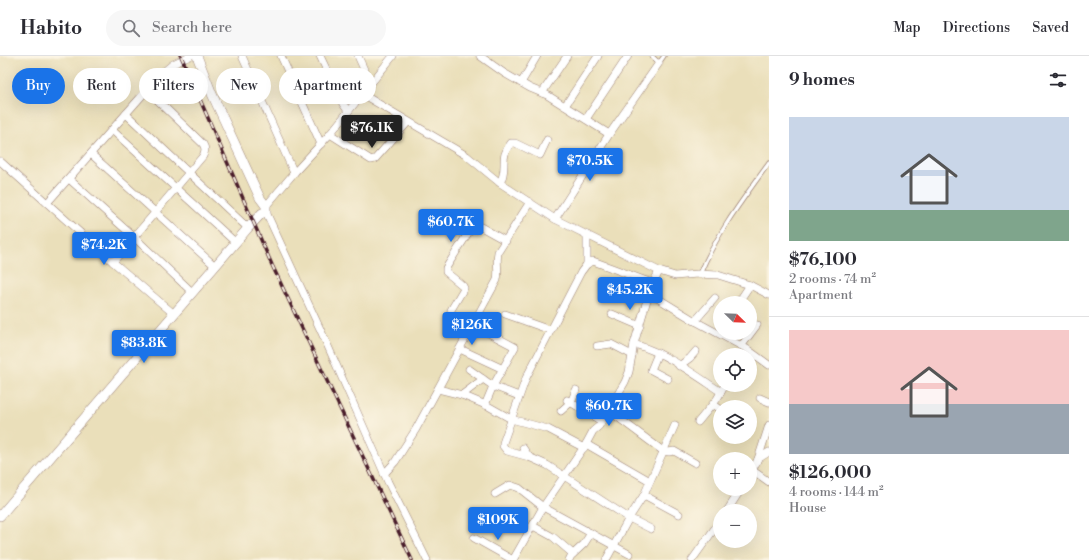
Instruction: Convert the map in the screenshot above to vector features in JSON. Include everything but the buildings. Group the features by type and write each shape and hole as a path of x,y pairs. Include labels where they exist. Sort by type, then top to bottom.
{"street":[{"path":"242,56 294,173"},
{"path":"281,56 321,144"},
{"path":"320,56 343,104 348,111"},
{"path":"358,56 363,68"},
{"path":"376,76 393,56"},
{"path":"480,56 489,58 504,73 542,93 609,134"},
{"path":"521,83 537,56"},
{"path":"542,93 567,56"},
{"path":"564,106 598,56"},
{"path":"586,119 628,56"},
{"path":"168,68 173,64 197,57 222,116 266,209 384,474 427,560"},
{"path":"555,219 609,134 659,63"},
{"path":"47,203 139,99"},
{"path":"376,103 467,156 500,183 555,219 658,271 675,276 700,274 718,275 750,285 769,295"},
{"path":"113,262 176,188 202,156 205,149 203,144 162,104"},
{"path":"0,516 235,242 262,214 294,173 330,134 354,104"},
{"path":"126,114 248,228"},
{"path":"330,134 371,160 375,159 408,122"},
{"path":"112,130 235,242"},
{"path":"500,183 505,169 503,158 506,149 511,143 515,143 540,155 547,140"},
{"path":"91,154 215,266"},
{"path":"0,161 113,262 174,314"},
{"path":"69,179 134,237 192,292"},
{"path":"384,474 395,462 416,429 473,325 497,280 498,252 530,202"},
{"path":"451,310 464,288 460,283 448,275 446,268 470,230 476,226 481,227 506,240"},
{"path":"587,235 587,264"},
{"path":"651,529 629,518 547,465 529,457 507,451 503,446 503,443 526,378 581,272 587,264 593,261 652,283"},
{"path":"474,538 513,560 543,507 585,446 593,431 602,422 625,382 629,372 634,344 649,293 658,271"},
{"path":"743,296 750,285"},
{"path":"649,293 695,321 713,328"},
{"path":"695,321 713,300"},
{"path":"505,314 550,330"},
{"path":"612,314 640,326"},
{"path":"473,325 515,347 484,405"},
{"path":"731,340 741,348"},
{"path":"597,346 610,344 632,355"},
{"path":"634,344 658,353 713,387"},
{"path":"460,349 503,368"},
{"path":"679,366 690,358 696,351"},
{"path":"658,353 651,370 668,379"},
{"path":"757,358 769,365"},
{"path":"469,369 493,386 519,396"},
{"path":"462,395 483,379"},
{"path":"438,389 462,395 511,419 548,429 585,446 650,481"},
{"path":"561,411 576,390"},
{"path":"716,400 721,392"},
{"path":"760,398 769,402"},
{"path":"569,401 602,422"},
{"path":"698,422 713,404"},
{"path":"608,410 663,451 674,451 695,463"},
{"path":"606,560 644,494 675,425"},
{"path":"758,459 769,425"},
{"path":"523,448 529,457"},
{"path":"758,459 769,452"},
{"path":"757,476 769,482"},
{"path":"495,494 510,485 519,488 543,507 629,554"},
{"path":"644,494 678,514"},
{"path":"532,526 553,537 571,557 584,544 591,533"},
{"path":"692,560 713,531"}],"lane":[{"path":"652,56 659,63 664,56"},
{"path":"700,274 709,252 732,215 769,163"}],"railway":[{"path":"181,56 272,265 412,560"}]}
